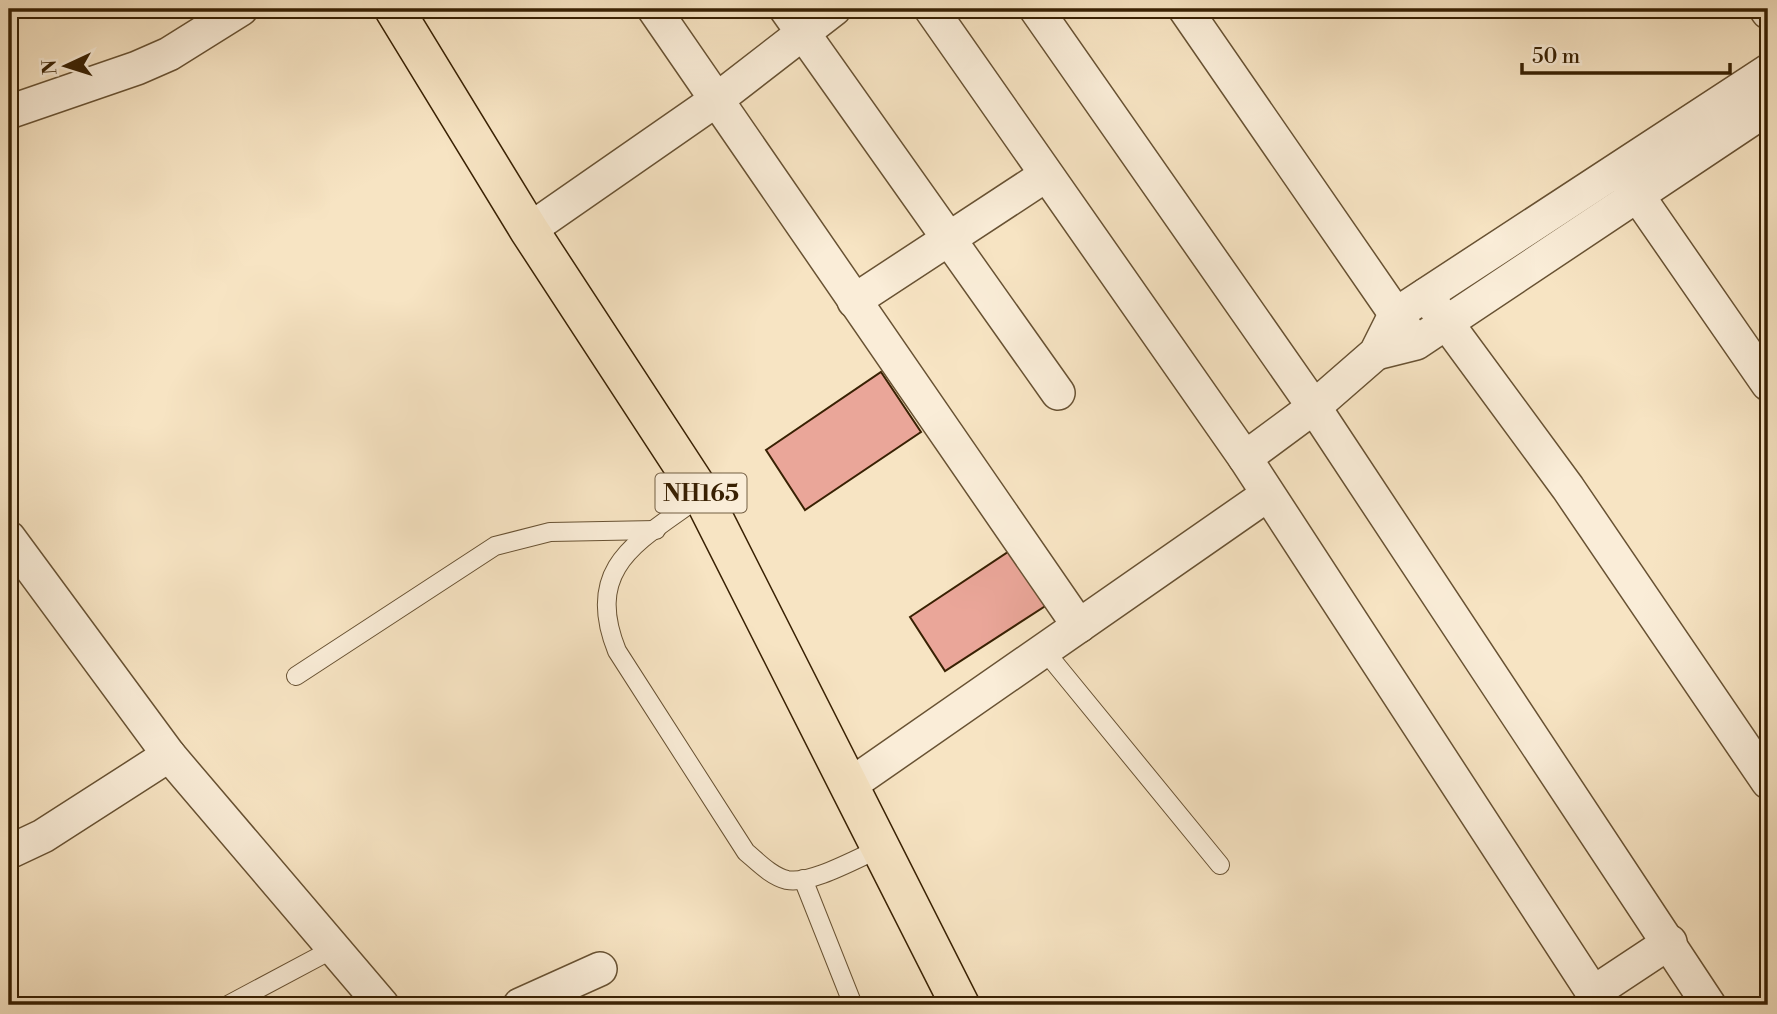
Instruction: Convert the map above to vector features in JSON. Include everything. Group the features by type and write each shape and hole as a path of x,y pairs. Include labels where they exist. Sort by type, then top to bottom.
{"highway":[{"name":"NH165","path":"398,10 529,230 702,495 960,1005"}],"street":[{"path":"9,112 137,68 180,47 241,9"},
{"path":"654,9 719,98 854,301 1079,626"},
{"path":"529,230 719,98 795,21 834,9"},
{"path":"931,9 1245,458 1267,495 1600,993 1663,947"},
{"path":"1036,9 1663,947 1709,1005"},
{"path":"1185,9 1416,343"},
{"path":"795,21 1058,393"},
{"path":"1395,315 1436,308 1628,181 1768,71"},
{"path":"1628,181 1768,108"},
{"path":"854,301 1045,175"},
{"path":"1628,181 1768,384"},
{"path":"1376,352 1416,343 1436,308"},
{"path":"1436,308 1568,488 1768,782"},
{"path":"1245,458 1307,412 1376,352 1395,315"},
{"path":"850,785 1267,495"},
{"path":"9,538 169,755 382,1005"},
{"path":"9,852 43,836 169,755"},
{"path":"520,1005 600,969"}],"lane":[{"path":"702,495 627,551 612,573 606,601 609,631 617,651 746,852 772,874 788,880 803,879 881,848"},
{"path":"296,676 495,546 550,532 656,530"},
{"path":"1044,650 1220,865"},
{"path":"803,879 853,1005"},
{"path":"228,1005 333,949"}],"building":[{"path":"881,372 921,432 805,510 766,450"},
{"path":"1014,548 1050,603 945,671 910,617"}]}
